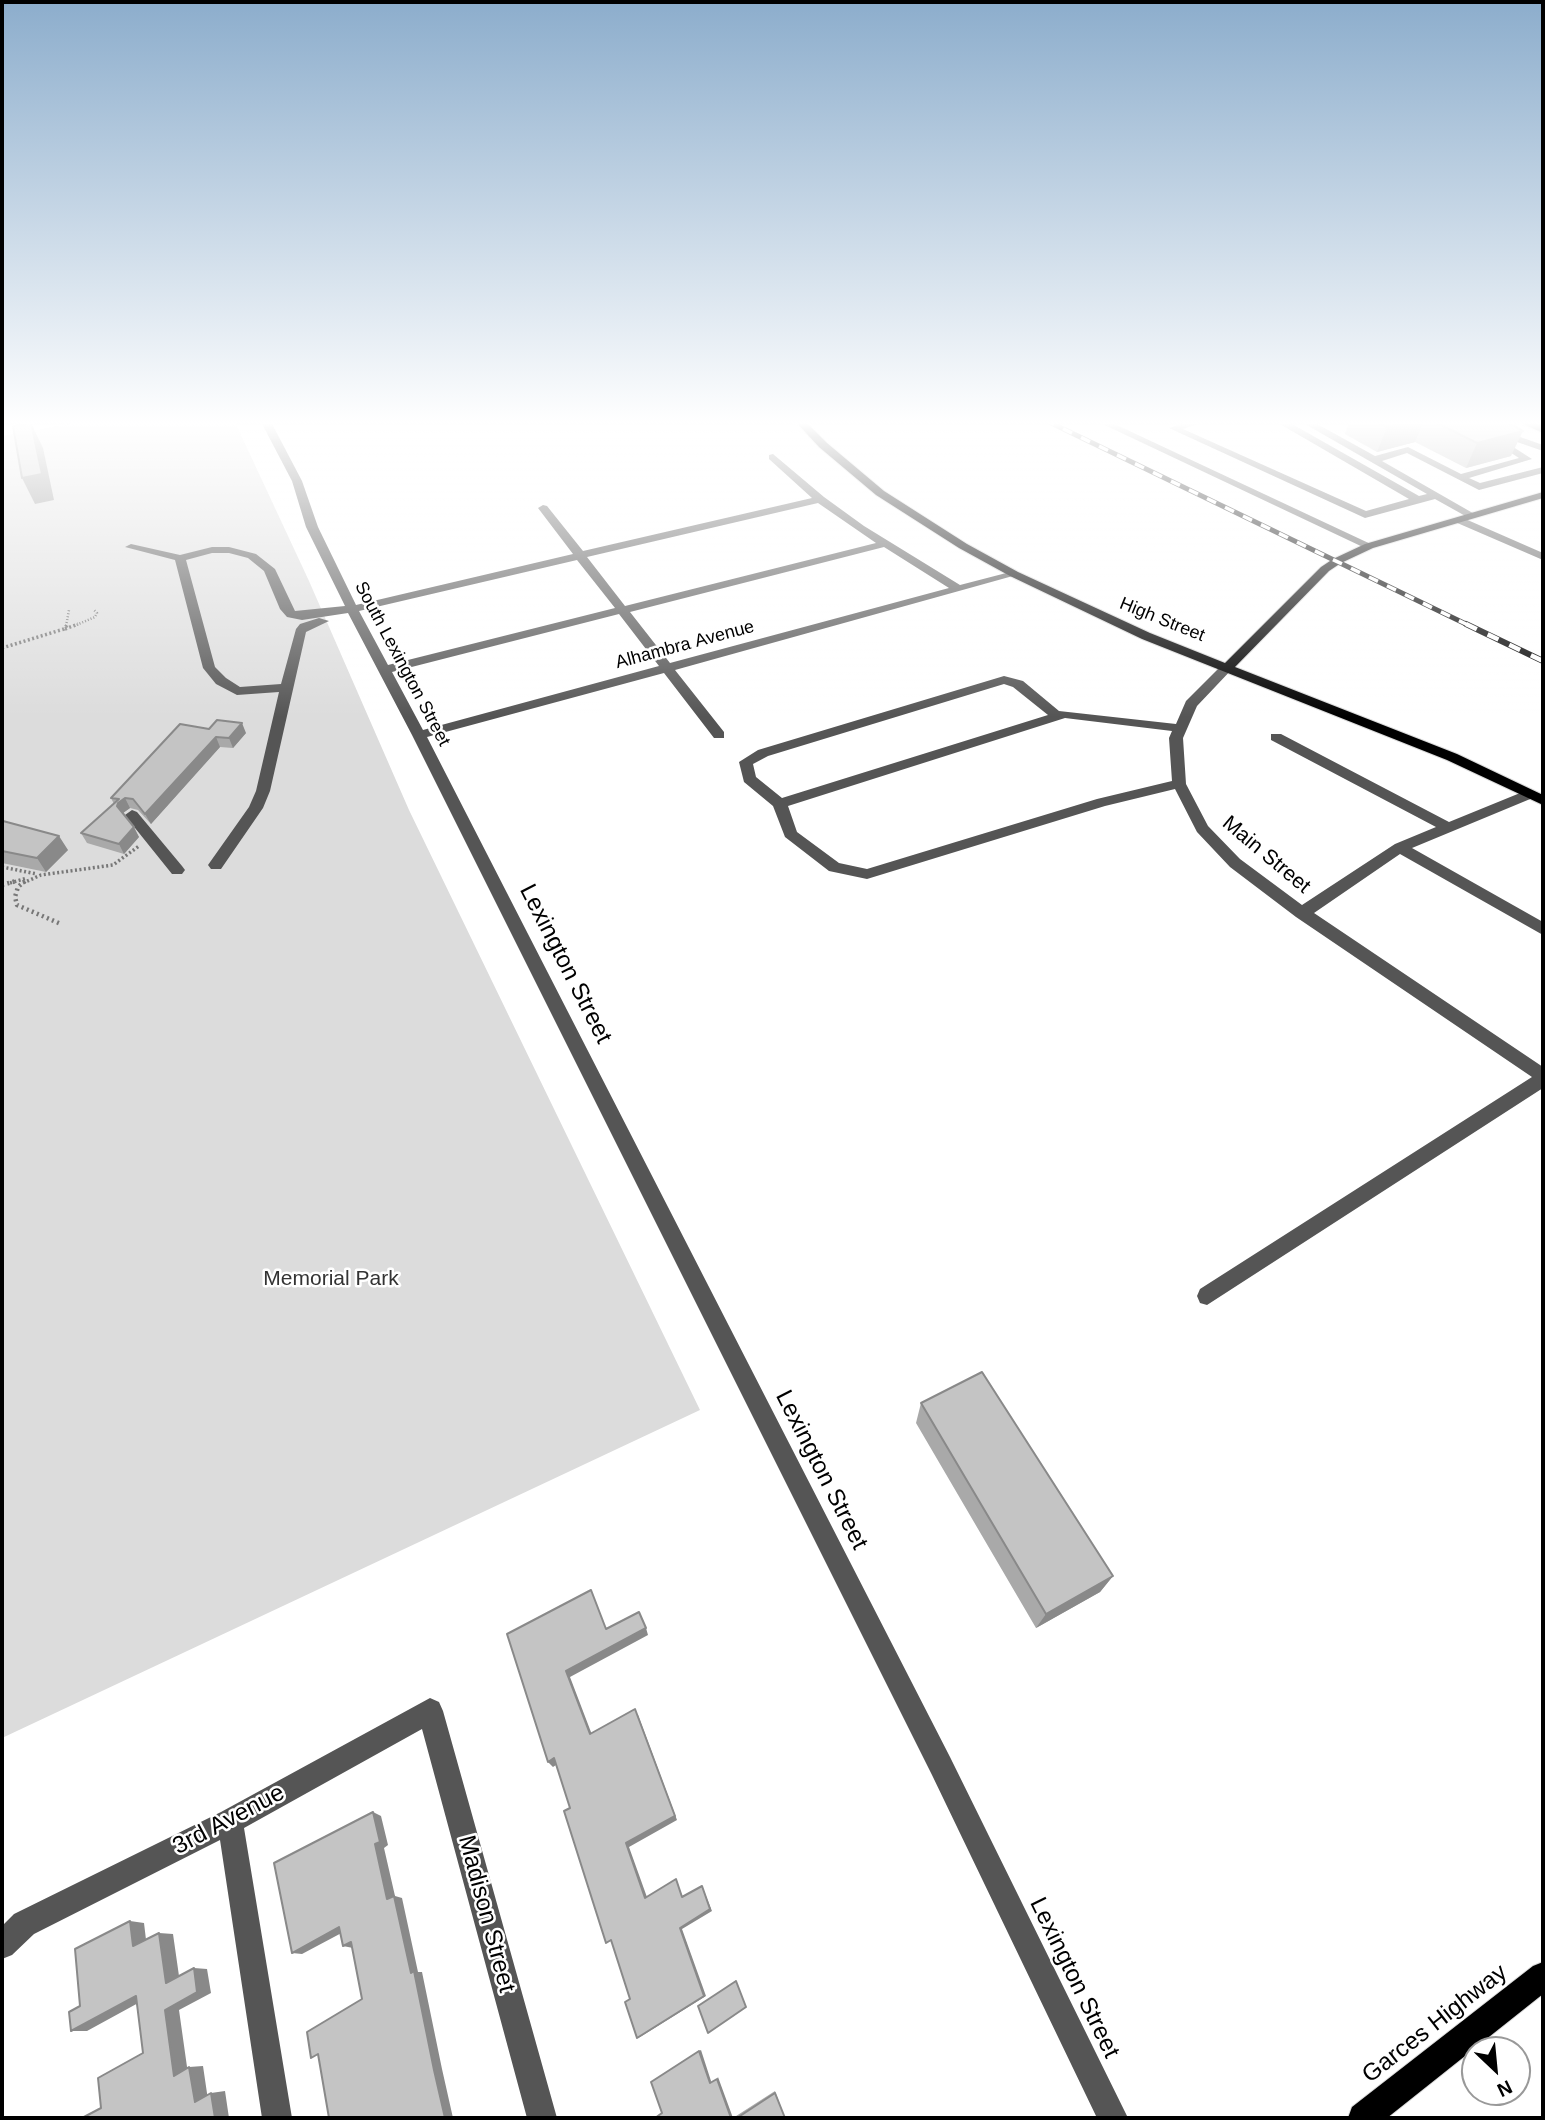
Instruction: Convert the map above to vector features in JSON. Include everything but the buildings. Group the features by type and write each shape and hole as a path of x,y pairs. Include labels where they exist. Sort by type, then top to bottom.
{"main road":[{"name":"High Street","path":"920,519 1013,574 1146,636 1452,757 1537,797"},
{"name":"Main Street","path":"1228,667 1325,569 1369,546 1463,519"},
{"name":"Garces Highway","path":"1363,2118 1543,1976"}],"street":[{"name":"South Lexington Street","path":"310,519 352,609 477,848"},
{"path":"552,519 719,735"},
{"path":"131,547 180,558 212,550 243,552 265,564 286,609 291,614 302,616 352,609 735,519"},
{"path":"848,519 884,544 960,589"},
{"path":"1311,519 1369,546"},
{"path":"1459,520 1543,557"},
{"path":"385,670 884,544"},
{"path":"180,558 209,668 220,681 237,691 287,688"},
{"name":"Alhambra Avenue","path":"419,735 1013,574"},
{"path":"216,865 256,808 263,791 300,632 304,627 352,609"},
{"name":"Main Street","path":"1228,667 1191,704 1179,728 1175,752 1179,784 1194,815 1212,840 1247,872 1302,913 1543,1078"},
{"path":"1057,716 1018,684 1004,680 763,753 746,762 749,779 780,804 790,834 834,867 867,874 1102,802 1179,784"},
{"path":"780,804 1064,714 1179,728"},
{"path":"1276,737 1448,827"},
{"path":"1302,913 1400,847 1448,827 1537,797"},
{"path":"132,815 177,870"},
{"path":"1400,847 1543,929"},
{"name":"Lexington Street","path":"477,848 935,1753 1113,2118"},
{"path":"1207,1296 1543,1078"},
{"name":"3rd Avenue","path":"2,1945 24,1924 230,1821 430,1711"},
{"name":"Madison Street","path":"430,1711 542,2118"},
{"path":"230,1821 277,2118"}],"path":[{"path":"59,631 67,626 69,610"},
{"path":"2,648 95,617 97,613 94,611"},
{"path":"4,884 41,874 113,865 126,858 150,836"},
{"path":"2,867 41,874"},
{"path":"41,874 29,878 18,887 15,897 17,905 61,924"},
{"path":"4,884 18,887"}],"green space":[{"name":"Memorial Park","path":"2,519 280,519 409,810 700,1410 2,1738"}],"railway":[{"path":"1249,519 1470,626"},
{"path":"1466,624 1543,661"}]}
